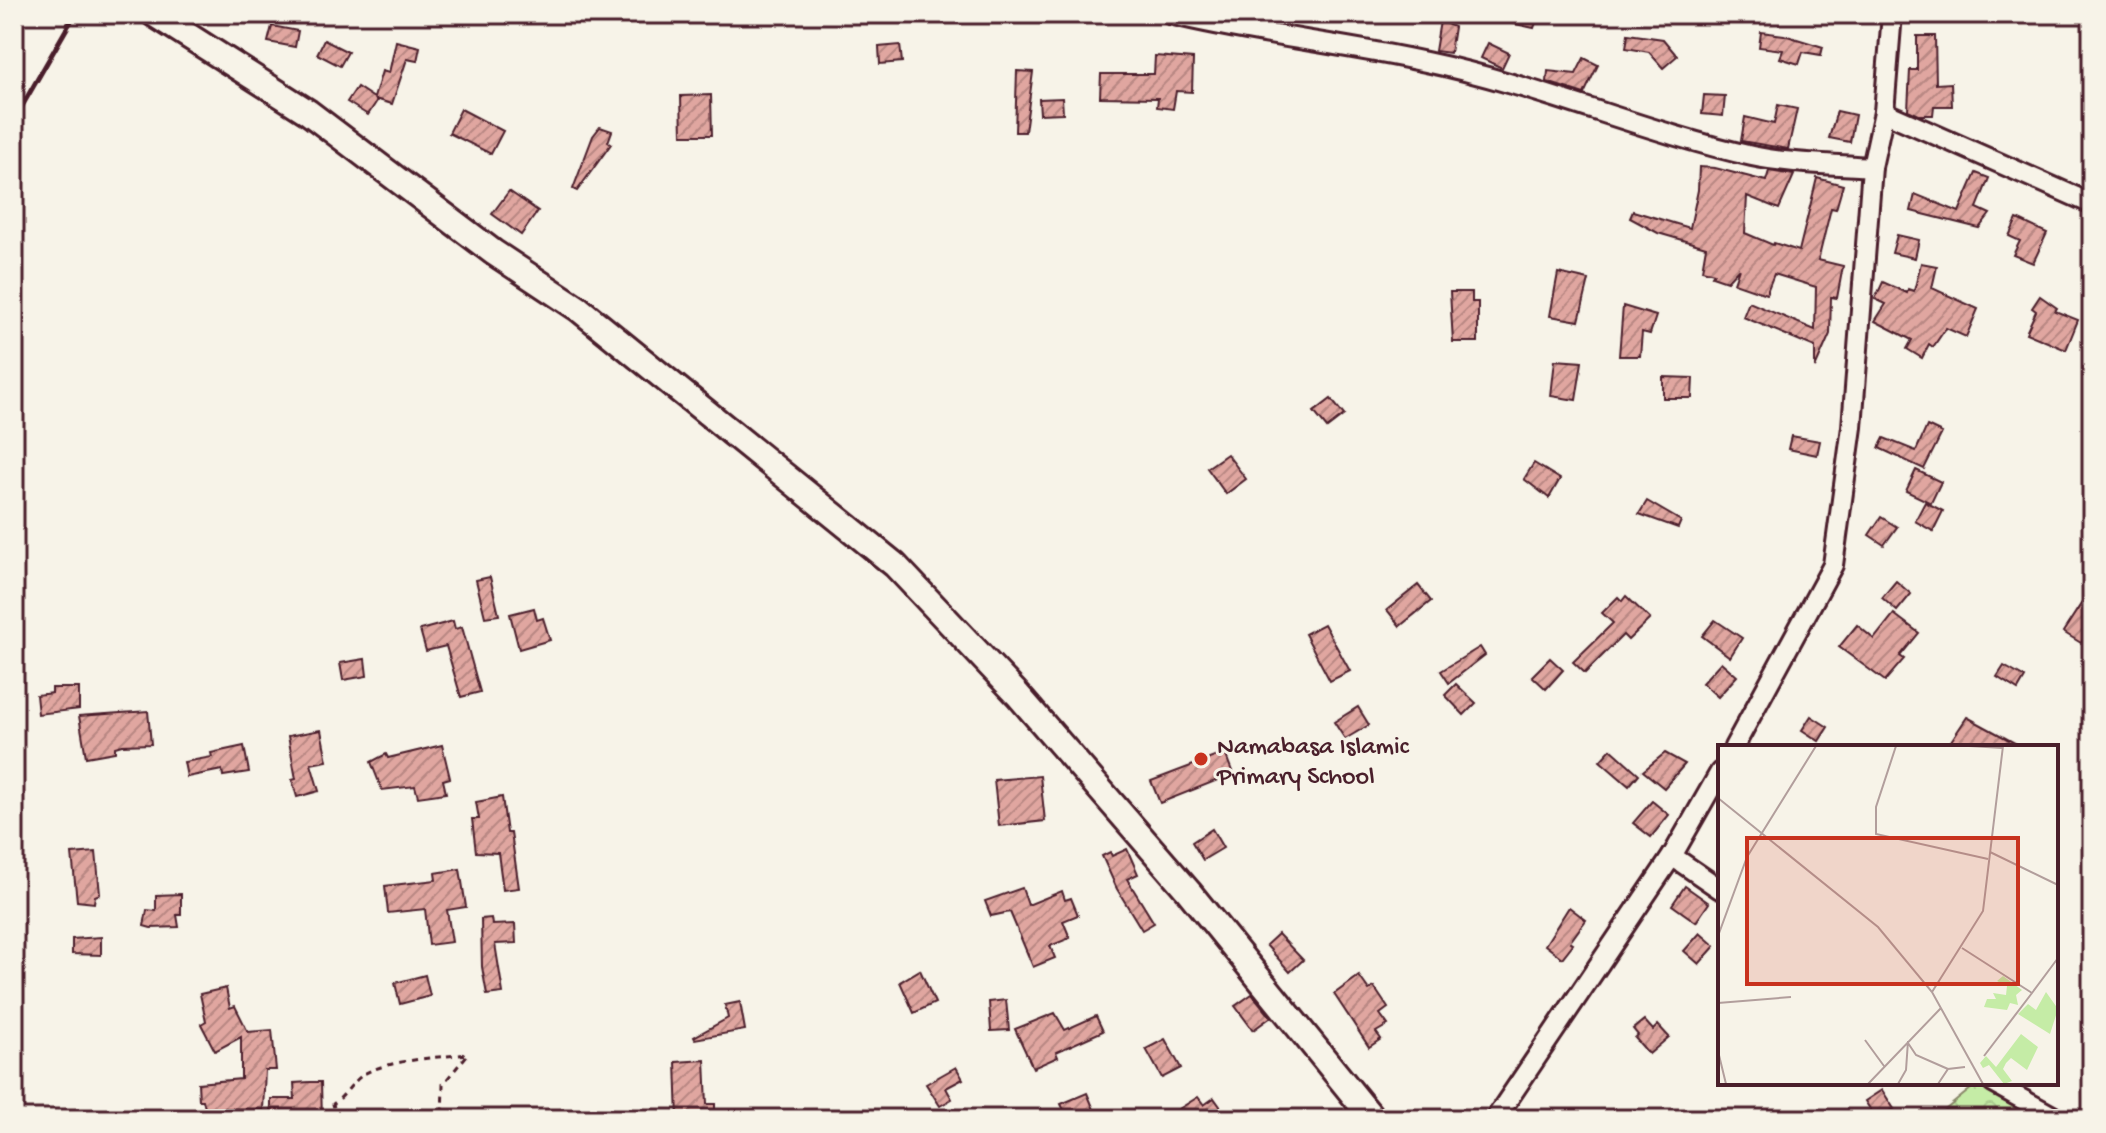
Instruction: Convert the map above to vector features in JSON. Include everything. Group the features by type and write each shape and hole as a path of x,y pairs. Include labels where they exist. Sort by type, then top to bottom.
{"street":[{"path":"154,14 308,112 493,252 579,309 895,565 1018,695 1169,869 1373,1119"},
{"path":"1170,14 1215,25 1426,62 1511,83 1628,123 1755,156 1872,167"},
{"path":"1735,745 1833,565 1852,427 1872,167 1884,112 1892,14"},
{"path":"1884,112 2092,204"},
{"path":"1495,1119 1672,856 1718,776"},
{"path":"1672,856 1718,888"},
{"path":"1997,1085 2058,1119"}],"path":[{"path":"337,1119 333,1104 343,1098 361,1076 425,1058 468,1054 443,1084 442,1119"}],"green space":[{"path":"1976,1085 2004,1085 2060,1119 1942,1119 1940,1114"}],"building":[{"path":"1497,14 1539,14 1534,28 1497,20"},
{"path":"1440,21 1454,27 1450,53 1435,51"},
{"path":"272,26 298,31 295,47 268,42"},
{"path":"1761,32 1784,35 1823,47 1821,55 1803,52 1799,64 1780,58 1783,50 1759,47"},
{"path":"1628,34 1663,39 1677,56 1663,68 1649,52 1626,48"},
{"path":"1917,36 1935,36 1936,84 1951,83 1952,106 1934,106 1933,115 1919,115 1908,110 1910,70 1917,70"},
{"path":"324,40 348,52 340,66 317,54"},
{"path":"396,41 420,47 417,61 407,59 392,104 375,99 377,101 368,115 347,102 357,87 374,98 382,71 389,73"},
{"path":"1488,43 1509,53 1502,68 1481,58"},
{"path":"900,45 902,62 880,64 879,47"},
{"path":"1155,56 1193,59 1192,92 1176,91 1173,109 1157,107 1158,98 1100,97 1101,74 1154,74"},
{"path":"1584,58 1598,65 1584,94 1547,82 1548,71 1576,74"},
{"path":"1017,71 1033,72 1025,132 1015,132"},
{"path":"711,95 712,135 682,135 681,96"},
{"path":"1704,95 1725,96 1723,116 1702,114"},
{"path":"1062,98 1063,113 1040,114 1039,99"},
{"path":"1778,105 1797,109 1788,149 1741,141 1745,117 1774,124"},
{"path":"461,109 503,131 491,154 449,133"},
{"path":"1837,111 1855,115 1850,142 1829,138"},
{"path":"600,127 612,131 608,142 611,144 577,191 573,189 593,136"},
{"path":"1699,167 1766,181 1769,171 1794,175 1779,209 1747,196 1745,233 1773,245 1799,251 1817,178 1843,185 1836,209 1831,208 1818,260 1843,266 1837,298 1831,297 1830,334 1815,368 1815,347 1743,317 1749,302 1815,330 1816,287 1774,274 1766,294 1734,283 1739,268 1727,281 1712,276 1714,273 1702,270 1706,247 1658,233 1630,218 1633,211 1690,228"},
{"path":"1976,173 1989,178 1977,208 1990,214 1979,228 1911,211 1915,194 1959,212"},
{"path":"509,191 538,211 521,235 492,214"},
{"path":"2017,219 2047,233 2033,263 2013,255 2020,241 2009,236"},
{"path":"1897,235 1919,240 1915,258 1892,253"},
{"path":"1921,263 1937,266 1932,288 1978,309 1966,337 1946,328 1933,347 1929,344 1922,358 1907,349 1912,340 1875,321 1886,304 1875,299 1883,282 1907,293 1908,289 1914,291"},
{"path":"1558,273 1589,280 1579,321 1550,316"},
{"path":"1450,292 1472,292 1472,302 1478,302 1478,342 1453,342"},
{"path":"2040,296 2057,308 2055,311 2078,320 2066,350 2026,333 2036,311 2032,308"},
{"path":"1623,306 1656,316 1650,334 1642,332 1640,356 1619,356"},
{"path":"1555,360 1582,362 1576,400 1551,396"},
{"path":"1663,377 1693,378 1692,398 1663,398"},
{"path":"1331,399 1344,415 1327,428 1314,412"},
{"path":"1927,426 1942,433 1924,469 1879,448 1884,438 1916,451"},
{"path":"1791,436 1820,441 1817,455 1788,449"},
{"path":"1227,454 1246,479 1226,494 1207,468"},
{"path":"1534,463 1560,479 1549,498 1524,479"},
{"path":"1916,470 1941,482 1931,503 1906,491"},
{"path":"1647,501 1681,521 1678,528 1639,514"},
{"path":"1925,502 1943,511 1933,531 1915,521"},
{"path":"1881,517 1897,527 1884,545 1869,535"},
{"path":"490,577 499,615 485,617 476,580"},
{"path":"1896,581 1911,594 1897,611 1882,598"},
{"path":"1418,585 1431,601 1400,626 1387,610"},
{"path":"1626,596 1650,619 1628,640 1623,635 1585,673 1573,662 1613,623 1602,613 1618,597 1622,601"},
{"path":"2083,601 2092,607 2092,627 2081,643 2063,632"},
{"path":"534,608 537,620 543,618 550,640 519,649 510,614"},
{"path":"1894,614 1919,633 1900,656 1904,659 1885,681 1839,647 1857,625 1874,639"},
{"path":"1715,620 1742,638 1730,657 1702,636"},
{"path":"453,621 455,629 462,627 480,692 461,697 446,646 426,651 420,630"},
{"path":"1324,624 1350,671 1330,681 1305,634"},
{"path":"1480,647 1485,655 1449,683 1441,671"},
{"path":"1550,658 1563,670 1546,689 1532,676"},
{"path":"365,659 367,676 343,680 340,663"},
{"path":"1721,662 1737,676 1718,697 1702,683"},
{"path":"2004,666 2025,678 2018,690 1997,677"},
{"path":"1456,684 1476,703 1464,715 1445,695"},
{"path":"52,688 79,688 79,709 38,714 36,695 52,693"},
{"path":"1358,707 1369,725 1345,739 1334,722"},
{"path":"148,711 151,744 122,745 115,747 115,752 86,757 79,716"},
{"path":"1811,716 1828,727 1819,741 1802,730"},
{"path":"1967,717 2018,745 1948,745"},
{"path":"321,730 327,761 311,764 319,791 297,797 292,780 296,779 288,736"},
{"path":"442,745 450,778 443,780 446,793 418,797 415,786 382,790 371,762 386,754 388,758"},
{"path":"244,746 249,772 223,776 222,770 187,777 184,762"},
{"path":"1611,749 1639,774 1629,786 1600,761"},
{"path":"1225,753 1233,774 1160,803 1151,781"},
{"path":"1665,753 1685,764 1664,788 1643,771"},
{"path":"1040,776 1045,821 999,826 994,780"},
{"path":"502,797 519,888 503,890 498,853 476,852 472,819 479,819 476,802"},
{"path":"1652,801 1669,815 1651,837 1633,823"},
{"path":"1212,829 1223,848 1203,860 1192,842"},
{"path":"1127,849 1138,874 1127,879 1154,923 1142,930 1117,889 1102,856 1110,852 1112,856"},
{"path":"96,852 100,894 95,896 94,903 77,901 72,854"},
{"path":"460,869 466,907 447,910 452,942 429,945 425,909 388,913 385,886 436,880 435,873"},
{"path":"1685,886 1709,903 1696,922 1672,905"},
{"path":"1022,888 1028,905 1062,891 1065,900 1071,898 1078,915 1063,921 1070,938 1050,946 1055,958 1033,967 1010,912 991,916 985,901"},
{"path":"181,894 181,915 177,915 179,927 144,926 147,910 156,911 156,895"},
{"path":"1569,907 1586,920 1562,958 1545,945"},
{"path":"491,918 492,925 515,924 516,943 495,944 503,993 487,995 482,967 481,919"},
{"path":"1700,933 1715,946 1699,964 1684,951"},
{"path":"1278,934 1303,960 1290,972 1266,945"},
{"path":"101,937 101,955 72,954 72,939"},
{"path":"920,970 935,1003 914,1013 900,982"},
{"path":"425,975 430,996 400,1004 395,983"},
{"path":"1359,976 1369,990 1374,987 1388,1008 1380,1014 1388,1025 1376,1032 1381,1039 1369,1047 1334,994"},
{"path":"226,988 230,1008 235,1006 248,1032 272,1030 276,1070 265,1070 263,1110 205,1108 203,1100 199,1100 198,1083 241,1079 241,1037 215,1051 201,1024 206,1021 200,994"},
{"path":"1252,994 1271,1017 1253,1030 1235,1006"},
{"path":"1006,1000 1009,1030 991,1031 989,1002"},
{"path":"740,1002 745,1030 695,1039 728,1018 725,1005"},
{"path":"1055,1013 1065,1030 1096,1016 1103,1031 1056,1052 1058,1057 1033,1068 1015,1029"},
{"path":"1644,1020 1653,1030 1658,1025 1669,1037 1649,1054 1635,1038 1638,1035 1633,1029"},
{"path":"1165,1039 1181,1068 1162,1078 1146,1049"},
{"path":"705,1060 707,1104 715,1104 715,1119 678,1119 676,1062"},
{"path":"956,1067 963,1079 946,1088 952,1099 940,1106 926,1084"},
{"path":"321,1082 322,1119 271,1119 271,1099 295,1099 294,1083"},
{"path":"1882,1090 1894,1109 1876,1119 1865,1101"},
{"path":"1087,1093 1098,1119 1068,1119 1061,1104"},
{"path":"1198,1097 1204,1105 1214,1098 1229,1119 1163,1119"}],"railway":[{"path":"14,120 75,14"}],"place":[{"name":"Namabasa Islamic Primary School","path":"1201,759"}]}
